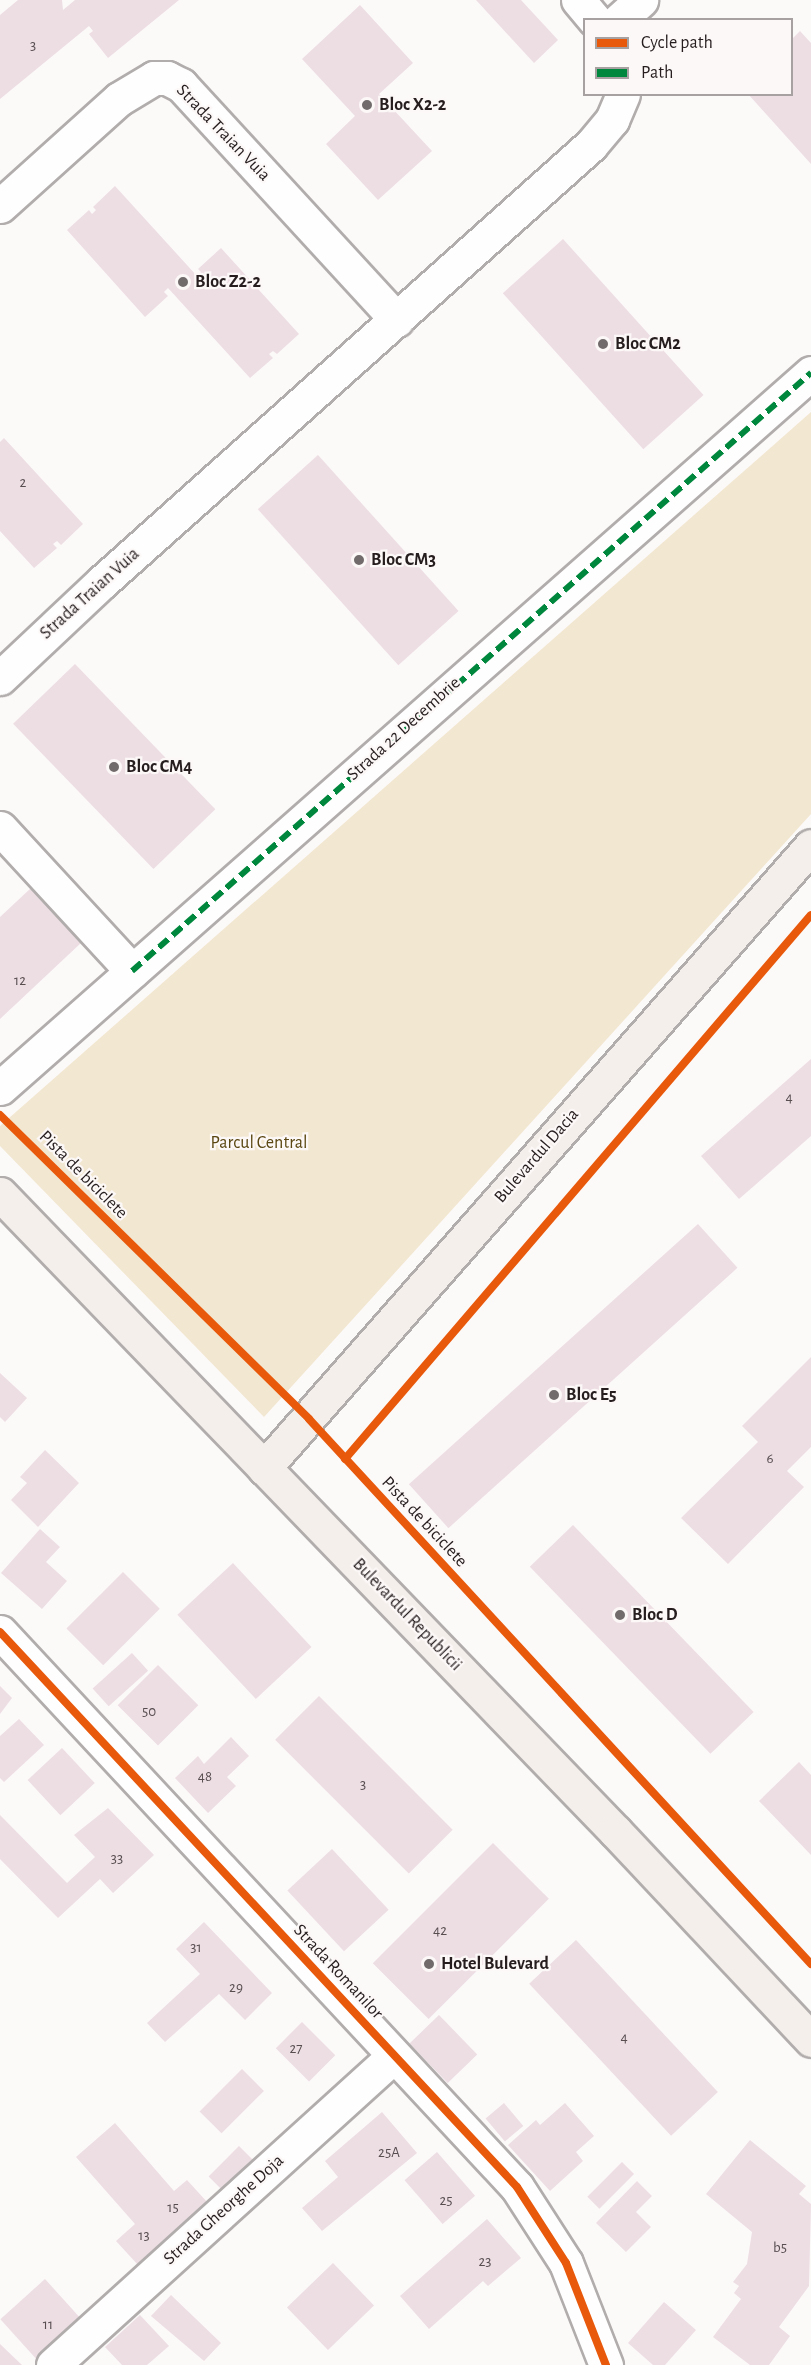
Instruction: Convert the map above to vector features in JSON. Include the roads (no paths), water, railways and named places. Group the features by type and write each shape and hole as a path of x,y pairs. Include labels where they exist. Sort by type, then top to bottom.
{"main road":[{"name":"Bulevardul Dacia","path":"264,1468 811,846"},
{"name":"Bulevardul Republicii","path":"0,1194 616,1832 811,2040"}],"street":[{"path":"578,0 593,18"},
{"path":"621,18 641,0"},
{"name":"Strada Traian Vuia","path":"0,206 119,99 154,78 167,78 181,85 397,320"},
{"name":"Strada Traian Vuia","path":"0,678 102,582 591,145 612,120 622,96"},
{"name":"Strada 22 Decembrie","path":"0,1089 811,373"},
{"path":"0,828 132,971"},
{"name":"Strada Romanilor","path":"0,1632 517,2187 542,2221 566,2263 606,2365"},
{"name":"Strada Gheorghe Doja","path":"53,2365 394,2056"}],"place":[{"name":"Bloc X2-2","path":"367,105"},
{"name":"Bloc Z2-2","path":"183,282"},
{"name":"Bloc CM2","path":"603,344"},
{"name":"Bloc CM3","path":"359,560"},
{"name":"Bloc CM4","path":"114,767"},
{"name":"Bloc E5","path":"554,1395"},
{"name":"Bloc D","path":"620,1615"},
{"name":"Hotel Bulevard","path":"429,1964"}],"park label":[{"name":"Parcul Central","path":"259,1143"}]}
